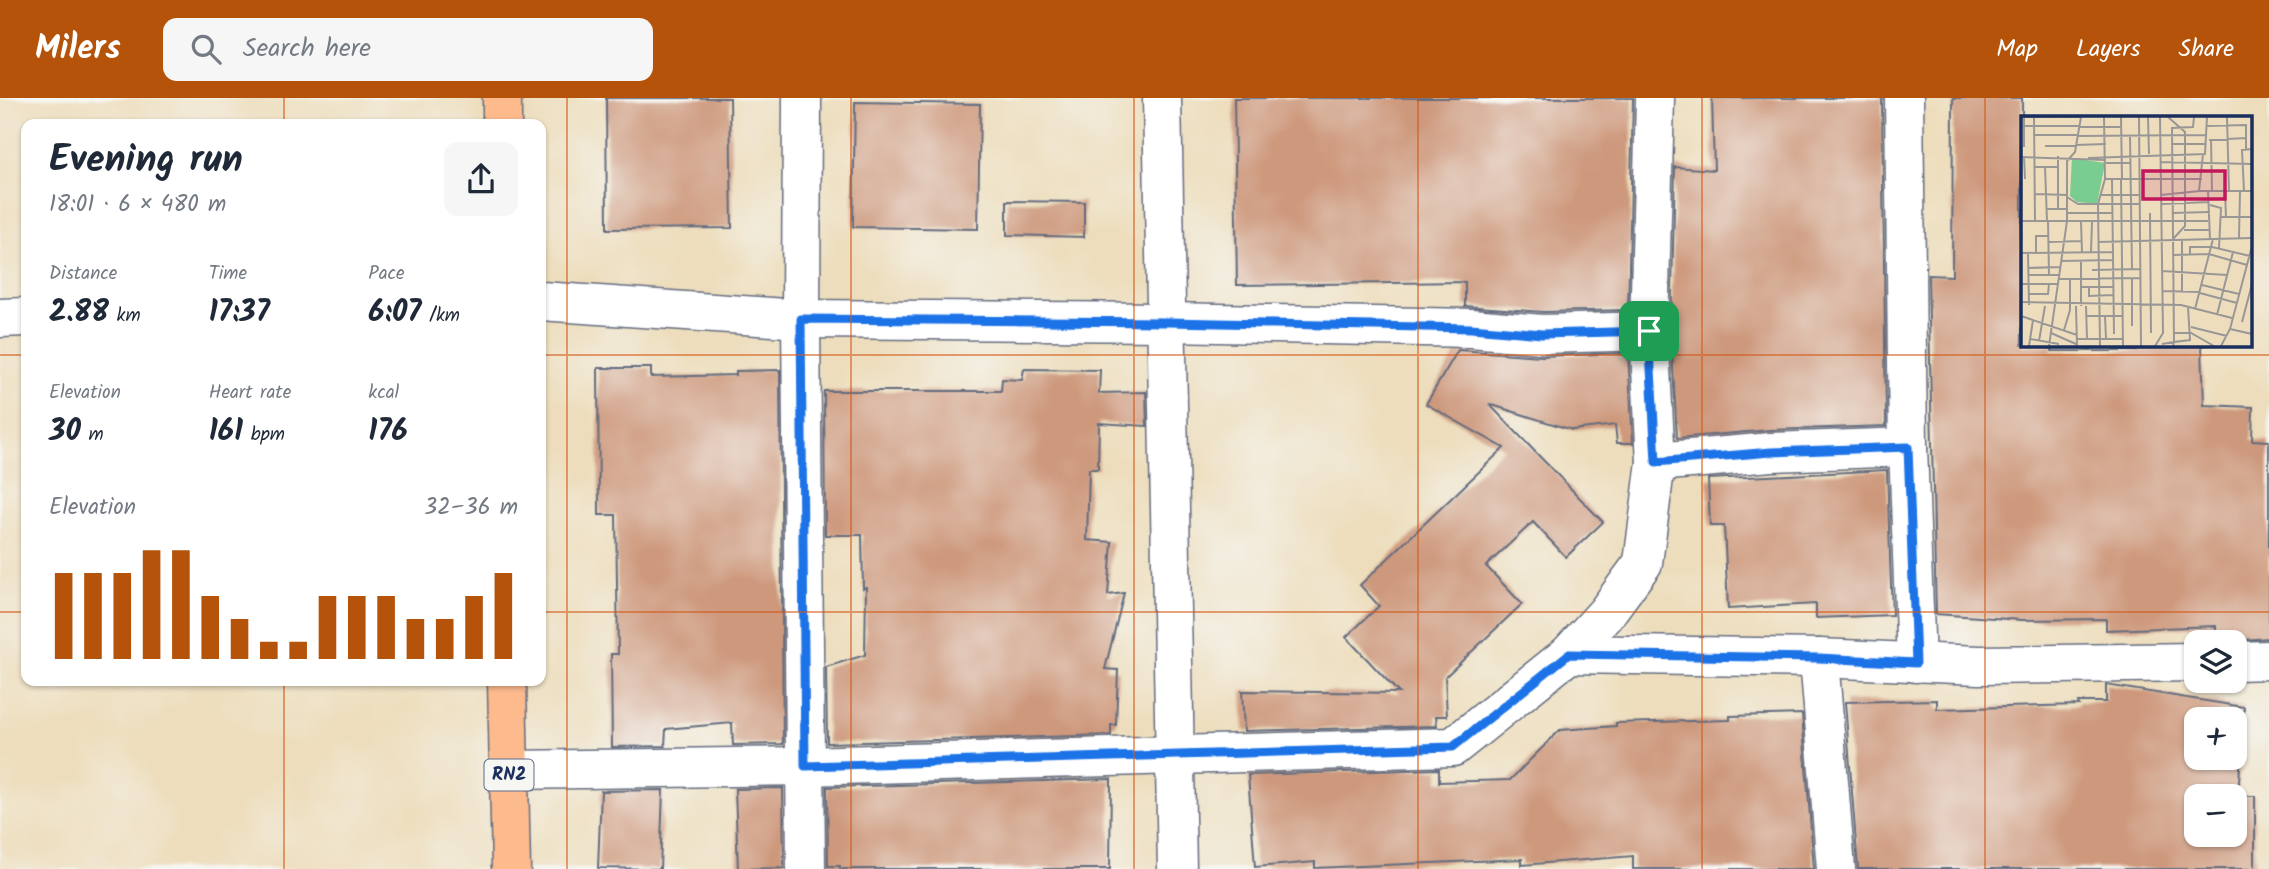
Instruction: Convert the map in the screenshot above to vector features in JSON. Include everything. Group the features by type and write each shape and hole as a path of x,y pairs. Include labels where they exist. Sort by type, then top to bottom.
{"highway":[{"path":"502,98 502,119"},
{"name":"RN2","path":"507,686 512,869"}],"street":[{"path":"802,98 801,319 806,869"},
{"path":"1163,98 1177,869"},
{"path":"508,770 805,766 1453,747 1569,654 1607,612 1643,564 1656,462 1649,331 1655,98"},
{"path":"1904,98 1908,447 1916,663"},
{"path":"546,301 801,319 1471,328 1542,334 1649,331"},
{"path":"0,318 21,317"},
{"path":"1656,462 1771,452 1908,447"},
{"path":"1569,654 1819,658 1979,665 2184,662"},
{"path":"1819,658 1836,869"},
{"path":"2247,661 2269,660"}],"building":[{"path":"606,98 730,98 732,228 607,229"},
{"path":"1234,98 1633,98 1628,310 1543,312 1465,306 1465,282 1237,285"},
{"path":"1712,98 1882,98 1886,426 1770,430 1677,438 1671,331 1675,167 1714,170"},
{"path":"1953,98 2022,98 2021,346 2052,346 2052,351 2137,351 2136,346 2202,346 2204,405 2253,407 2252,440 2269,441 2269,638 2247,640 2247,630 2216,630 2216,626 2106,630 2106,619 2022,620 1936,614 1928,275 1952,276"},
{"path":"855,102 980,104 978,229 853,227"},
{"path":"1007,201 1084,202 1084,237 1007,235"},
{"path":"1458,350 1542,356 1628,353 1633,443 1617,443 1615,425 1572,430 1489,404 1603,522 1566,557 1533,522 1486,566 1522,604 1445,677 1447,716 1436,716 1437,726 1244,731 1242,691 1399,693 1346,637 1379,606 1360,585 1504,448 1426,404"},
{"path":"598,368 651,368 651,377 736,375 736,371 780,370 783,744 733,745 732,723 666,729 665,746 612,747 611,654 618,654 616,515 599,515"},
{"path":"1024,369 1100,370 1099,393 1146,392 1147,426 1099,423 1098,469 1089,469 1087,540 1112,542 1108,595 1124,593 1105,669 1118,670 1116,725 1111,725 1111,735 827,743 826,667 865,655 866,587 863,588 862,535 825,535 824,391 1001,391 1002,379 1022,380"},
{"path":"1887,470 1892,615 1816,618 1816,604 1728,609 1724,526 1710,526 1708,479"},
{"path":"2106,685 2244,707 2184,707 2184,770 2240,770 2239,784 2184,784 2184,847 2247,847 2247,796 2255,796 2255,869 1858,869 1845,702 1937,700 1937,709 2079,705 2078,702 2106,702"},
{"path":"1802,714 1814,869 1633,869 1633,856 1522,865 1522,859 1315,868 1315,862 1255,867 1248,775 1439,769 1439,782 1510,780 1560,730 1616,726 1616,723 1730,720 1730,716"},
{"path":"1111,779 1110,869 840,869 840,866 828,866 827,787"},
{"path":"783,788 784,868 738,869 735,789"},
{"path":"663,790 660,869 598,868 601,791"}],"route":[{"path":"801,319 1471,328 1542,334 1649,331 1656,462 1771,452 1908,447 1916,663 1819,658 1569,654 1453,747 805,766 801,319"}]}
